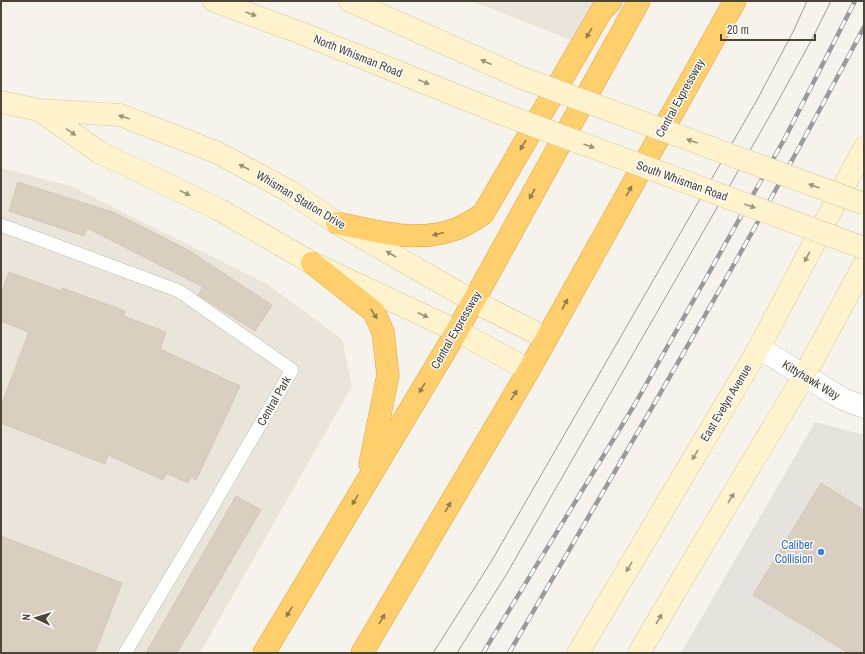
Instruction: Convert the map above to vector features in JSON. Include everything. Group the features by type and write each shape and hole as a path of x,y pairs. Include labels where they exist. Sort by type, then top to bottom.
{"highway":[{"path":"337,223 401,236 431,236 457,229 483,214 602,10 611,1"},
{"name":"Central Expressway","path":"264,653 457,331 639,1"},
{"name":"Central Expressway","path":"362,653 529,370 735,1"},
{"path":"312,263 374,312 383,332 388,375 367,480"}],"main road":[{"name":"North Whisman Road","path":"214,1 301,33 500,113"},
{"path":"350,1 522,78 864,204"},
{"name":"Whisman Station Drive","path":"1,102 39,110 120,115 216,152 289,191 337,223 473,301 546,338"},
{"name":"Whisman Station Drive","path":"39,110 99,152 220,210 312,263 457,331 529,370"},
{"name":"South Whisman Road","path":"500,113 864,248"},
{"name":"East Evelyn Avenue","path":"578,653 759,348 864,148"},
{"path":"639,653 804,376 864,265"}],"street":[{"name":"Kittyhawk Way","path":"759,348 843,399 864,407"}],"lane":[{"name":"Central Park","path":"1,225 179,291 292,370 192,543 125,653"}],"shaded area":[{"path":"472,1 595,1 573,41"},
{"path":"1,168 71,186 267,284 342,339 352,386 200,653 1,653"},
{"path":"815,422 864,435 864,653 681,653"}],"building":[{"path":"18,182 115,213 188,250 272,305 255,331 198,295 203,287 87,228 84,236 9,211"},
{"path":"9,272 61,291 62,288 125,311 123,316 166,332 160,349 240,386 196,480 191,477 188,483 166,473 163,480 108,455 105,464 1,423 1,406 29,332 1,321 1,294"},
{"name":"Caliber Collision","path":"821,483 864,510 864,653 849,653 753,595"},
{"path":"236,496 261,510 177,653 146,653"},
{"path":"1,536 122,583 95,653 1,653"}],"tram line":[{"path":"433,653 491,562 757,100 794,30 807,1"},
{"path":"457,653 506,575 772,112 831,1"}],"railway":[{"path":"483,653 635,404 785,138 855,1"},
{"path":"509,653 734,264 864,27"}],"place":[{"name":"Caliber Collision","path":"821,552"}]}
